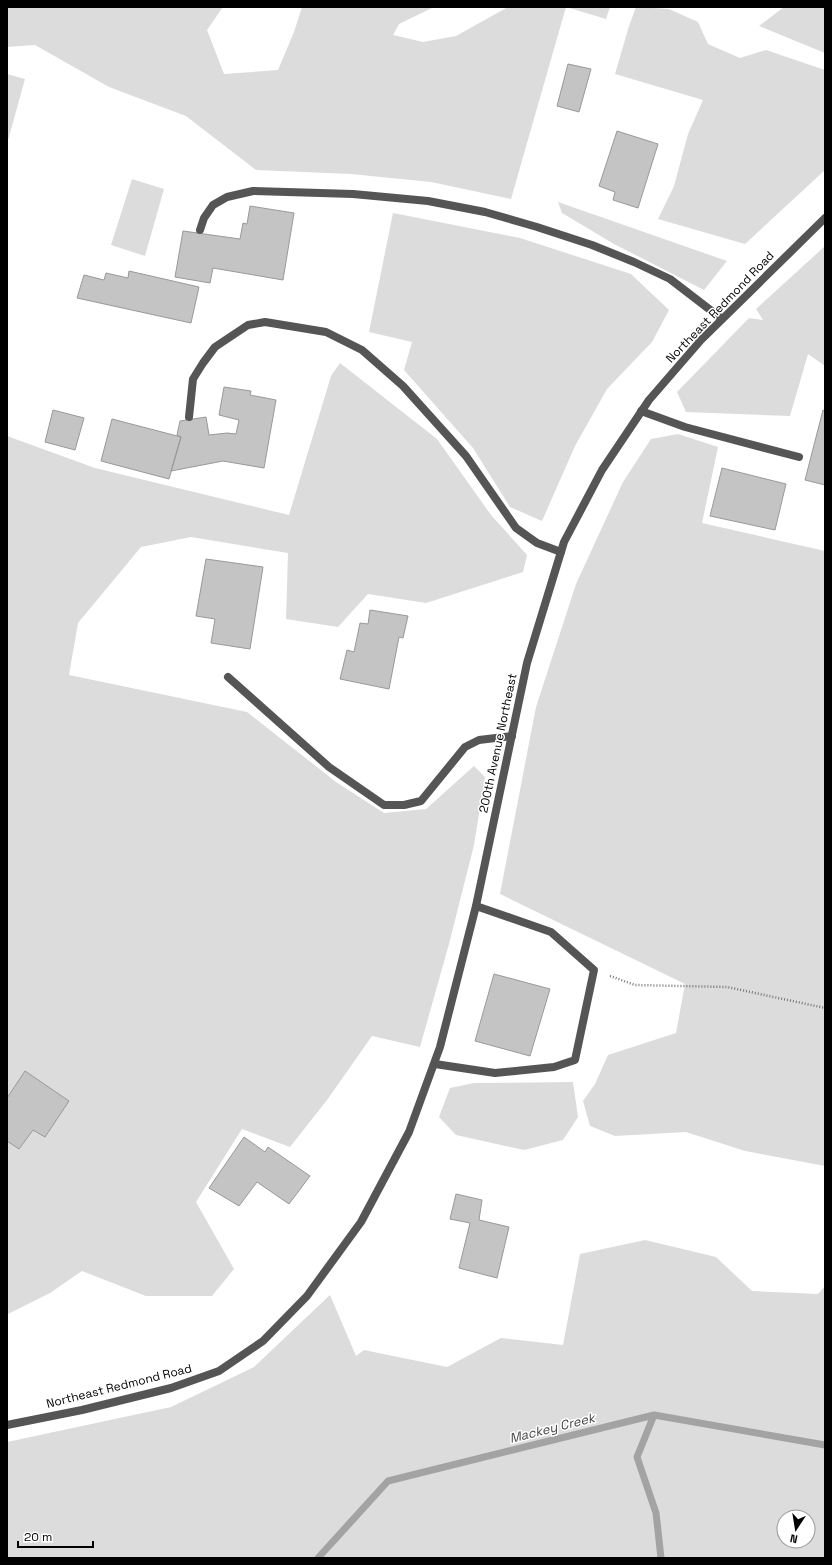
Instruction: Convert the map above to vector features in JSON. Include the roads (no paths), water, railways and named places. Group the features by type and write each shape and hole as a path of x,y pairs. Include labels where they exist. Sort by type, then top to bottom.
{"street":[{"path":"200,230 204,218 213,205 227,197 254,191 354,194 428,200 485,212 592,245 670,279 722,319"},
{"name":"Northeast Redmond Road","path":"564,542 602,470 641,411 701,340 825,218"},
{"path":"189,417 193,379 203,363 215,347 248,325 265,322 326,332 362,350 403,386 466,456 516,528 538,543 561,552"},
{"path":"641,411 684,427 799,457"},
{"name":"200th Avenue Northeast","path":"464,952 476,906 527,663 564,542"},
{"path":"228,677 329,768 384,804 404,805 421,801 465,747 479,740 512,736"},
{"path":"435,1064 495,1073 554,1067 575,1060 594,970 551,932 476,906"},
{"name":"Northeast Redmond Road","path":"7,1425 82,1410 171,1388 219,1371 263,1340 307,1296 361,1222 409,1132 435,1064 464,952"}],"waterway":[{"path":"654,1415 637,1457 656,1513 661,1558"},
{"name":"Mackey Creek","path":"318,1558 388,1481 654,1415 825,1445"}]}
